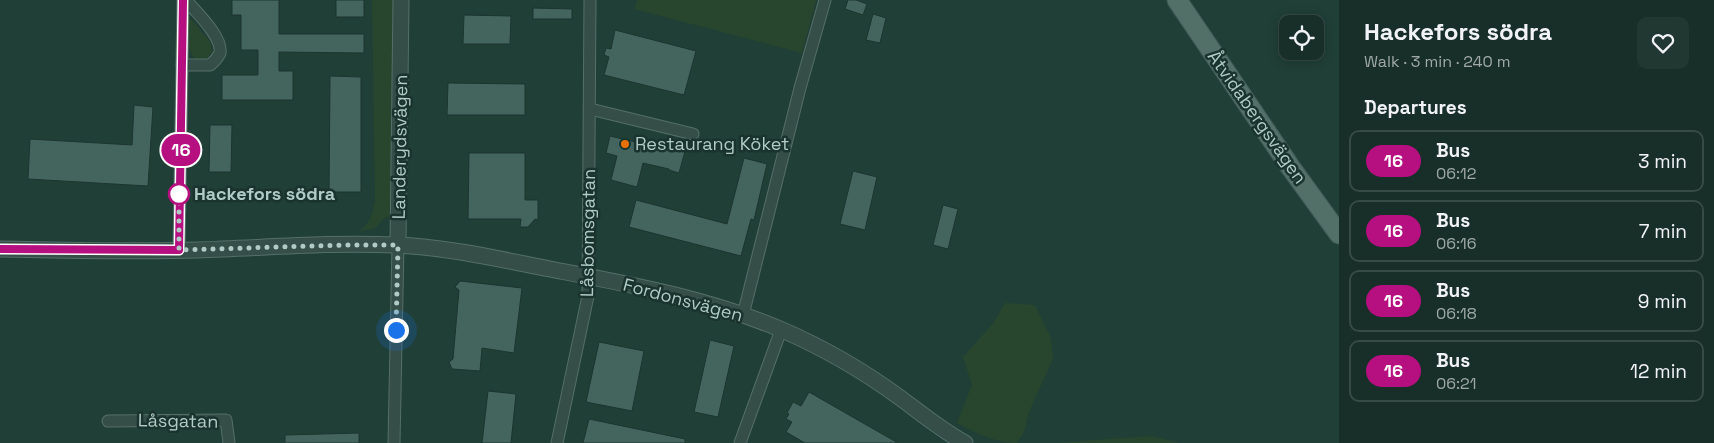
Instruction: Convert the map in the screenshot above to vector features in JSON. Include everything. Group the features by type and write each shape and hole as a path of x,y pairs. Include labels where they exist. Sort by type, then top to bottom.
{"main road":[{"name":"Åtvidabergsvägen","path":"1177,0 1291,168 1339,234"},
{"name":"Åtvidabergsvägen","path":"1189,0 1339,217"}],"street":[{"path":"179,250 185,0"},
{"path":"182,66 210,65 220,53 216,36 185,0"},
{"name":"Landerydsvägen","path":"394,443 401,0"},
{"name":"Låsbomsgatan","path":"556,443 588,296 590,0"},
{"path":"743,315 800,88 825,0"},
{"path":"590,109 693,134"},
{"name":"Fordonsvägen","path":"0,249 179,250 398,245 496,259 589,276 699,301 781,330 827,351 865,374 898,396 936,426 965,443"},
{"path":"742,442 781,330"},
{"name":"Låsgatan","path":"108,420 226,420 229,443"}],"green space":[{"path":"372,0 393,0 392,212 391,216 385,218 375,228 358,232 370,219 375,202"},
{"path":"637,0 816,0 802,53 634,9"},
{"path":"189,20 192,20 210,42 212,52 207,58 197,59 191,52 188,42"},
{"path":"1005,303 1035,305 1051,338 1053,359 1029,412 1024,432 1017,443 1009,443 978,434 957,423 972,385 963,357 994,322"},
{"path":"1151,436 1181,443 1053,443"}],"building":[{"path":"232,0 279,0 279,34 364,34 364,53 279,52 279,71 293,71 293,100 222,100 222,75 258,75 258,50 241,50 241,15 232,15"},
{"path":"336,0 364,0 364,17 336,17"},
{"path":"848,0 856,0 867,4 863,15 845,9"},
{"path":"533,8 572,9 572,19 533,19"},
{"path":"873,14 886,18 880,43 866,40"},
{"path":"464,15 511,16 510,44 463,44"},
{"path":"615,30 696,51 684,95 604,75 609,57 604,55 606,48 611,49"},
{"path":"330,76 361,77 361,192 329,192"},
{"path":"448,83 525,84 525,115 447,115"},
{"path":"134,105 153,107 148,186 28,179 30,139 132,145"},
{"path":"210,125 232,125 231,172 209,172"},
{"path":"610,136 674,151 676,145 686,148 679,173 643,163 637,187 611,180 617,156 606,153"},
{"path":"469,153 525,153 525,200 538,200 538,220 535,219 528,227 520,227 521,219 468,219"},
{"path":"744,158 767,164 754,220 751,219 741,256 629,227 636,200 727,224"},
{"path":"853,171 877,177 865,230 840,224"},
{"path":"943,205 958,209 948,249 933,245"},
{"path":"460,281 522,288 514,353 482,348 480,371 452,369 449,362 453,359 459,290 455,287"},
{"path":"710,340 734,346 718,417 694,412"},
{"path":"599,342 644,351 632,411 586,402"},
{"path":"488,391 516,394 511,443 482,443"},
{"path":"809,392 898,443 805,443 786,432 792,422 786,419 793,402 801,406"},
{"path":"589,419 685,439 685,443 583,443"},
{"path":"359,433 359,443 285,443 285,435"}],"bus line":[{"name":"16","path":"0,249 179,250 183,0"}],"place":[{"name":"Restaurang Köket","path":"625,144"},
{"name":"Hackefors södra","path":"179,194"}],"route":[{"path":"179,194 179,250 398,245 396,330"}]}
